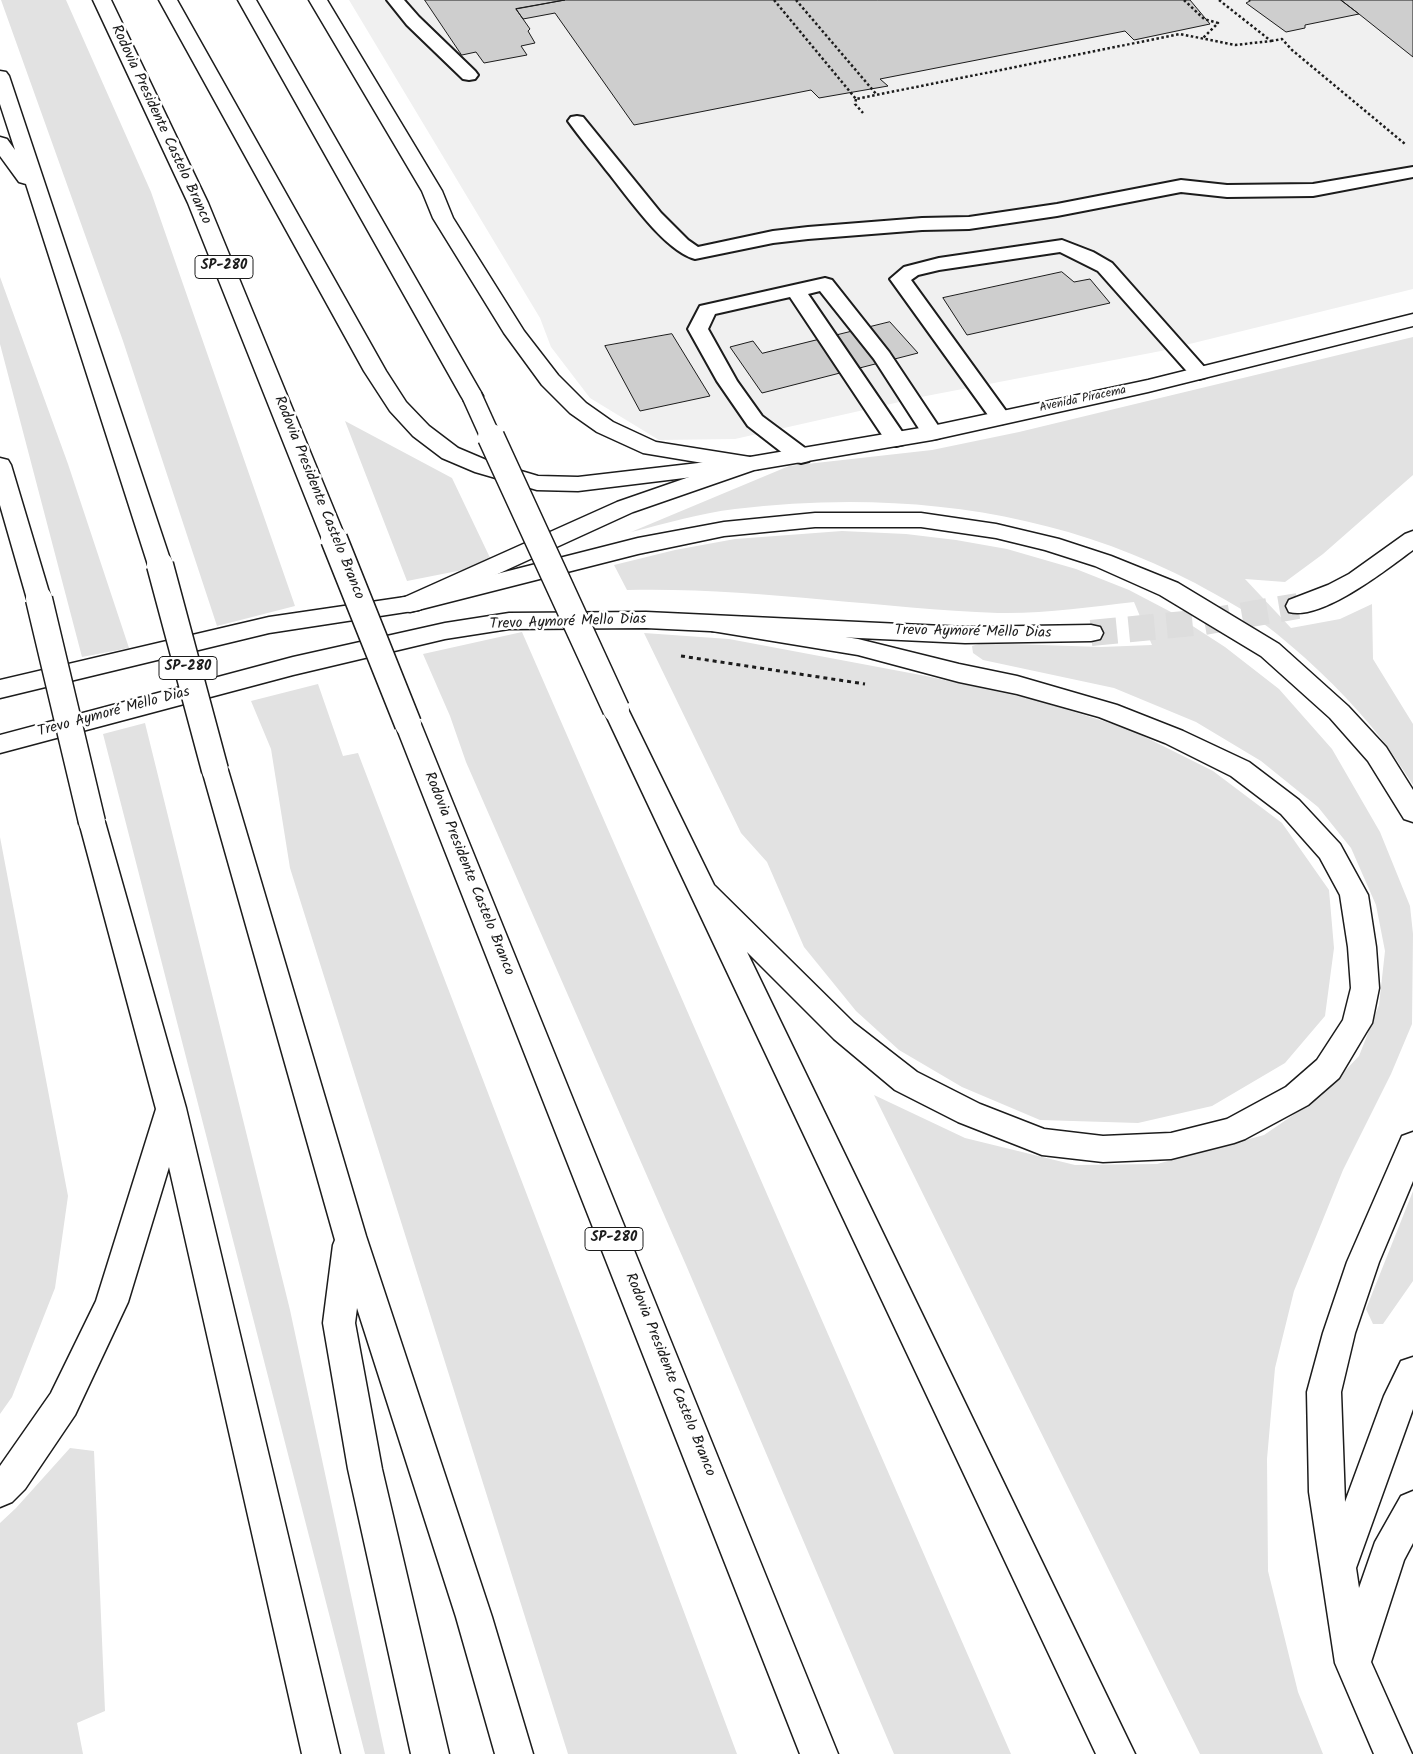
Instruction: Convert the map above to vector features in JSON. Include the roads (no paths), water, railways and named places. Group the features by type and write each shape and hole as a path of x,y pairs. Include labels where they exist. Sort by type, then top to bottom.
{"main road":[{"name":"Rodovia Presidente Castelo Branco","path":"102,0 198,203 334,538 819,1754"},
{"path":"168,0 375,371 398,406 421,431 450,453 482,467 538,483 578,484 750,464"},
{"path":"247,0 472,396 616,709 1116,1754"},
{"path":"318,0 432,191 443,218 515,333 550,380 578,408 605,427 651,448 750,464"},
{"name":"SP-280","path":"0,76 160,565 215,770 350,1236 474,1617 514,1754"},
{"path":"0,143 40,195"},
{"name":"Avenida Piracema","path":"750,464 932,432 1148,386 1413,320"},
{"path":"410,604 625,507 750,464"},
{"path":"0,465 39,599 92,822 171,1108 321,1754"},
{"path":"0,689 269,625 410,604 638,546 724,530 814,520 921,520 996,531 1051,544 1103,561 1169,589 1270,650 1339,712 1377,754 1413,812"},
{"path":"1298,606 1337,591 1357,580 1413,539"},
{"name":"Trevo Aymoré Mello Dias","path":"0,744 293,666 445,631 509,621 646,620 965,635 1090,633"},
{"path":"705,893 844,1031 906,1081 969,1113 1042,1142 1103,1149 1171,1146 1234,1130 1297,1096 1328,1069 1357,1023 1365,988 1362,947 1354,895 1330,851 1290,807 1240,769 1174,737 1116,714 1017,685 959,673 858,647 721,625"},
{"path":"0,1490 13,1477 63,1404 112,1302 171,1108"},
{"path":"1392,1754 1353,1663 1326,1492 1324,1392 1340,1333 1363,1262 1413,1146"},
{"path":"350,1236 339,1323 365,1469 430,1754"},
{"path":"1338,1567 1397,1404 1413,1372"},
{"path":"1353,1663 1388,1554 1413,1508"}],"lane":[{"path":"395,0 413,21 469,75"},
{"path":"577,121 654,217 681,244 695,253 773,237 808,233 922,224 969,223 1057,210 1181,186 1227,191 1313,190 1413,172"},
{"path":"1000,418 900,279 911,271 939,264 1062,246 1086,256 1105,267 1199,373"},
{"path":"801,456 755,421 726,381 698,329 707,310 825,284 882,356 932,432"},
{"path":"795,290 896,439"}],"tunnel":[{"path":"1091,633 1204,622 1298,606"}]}
